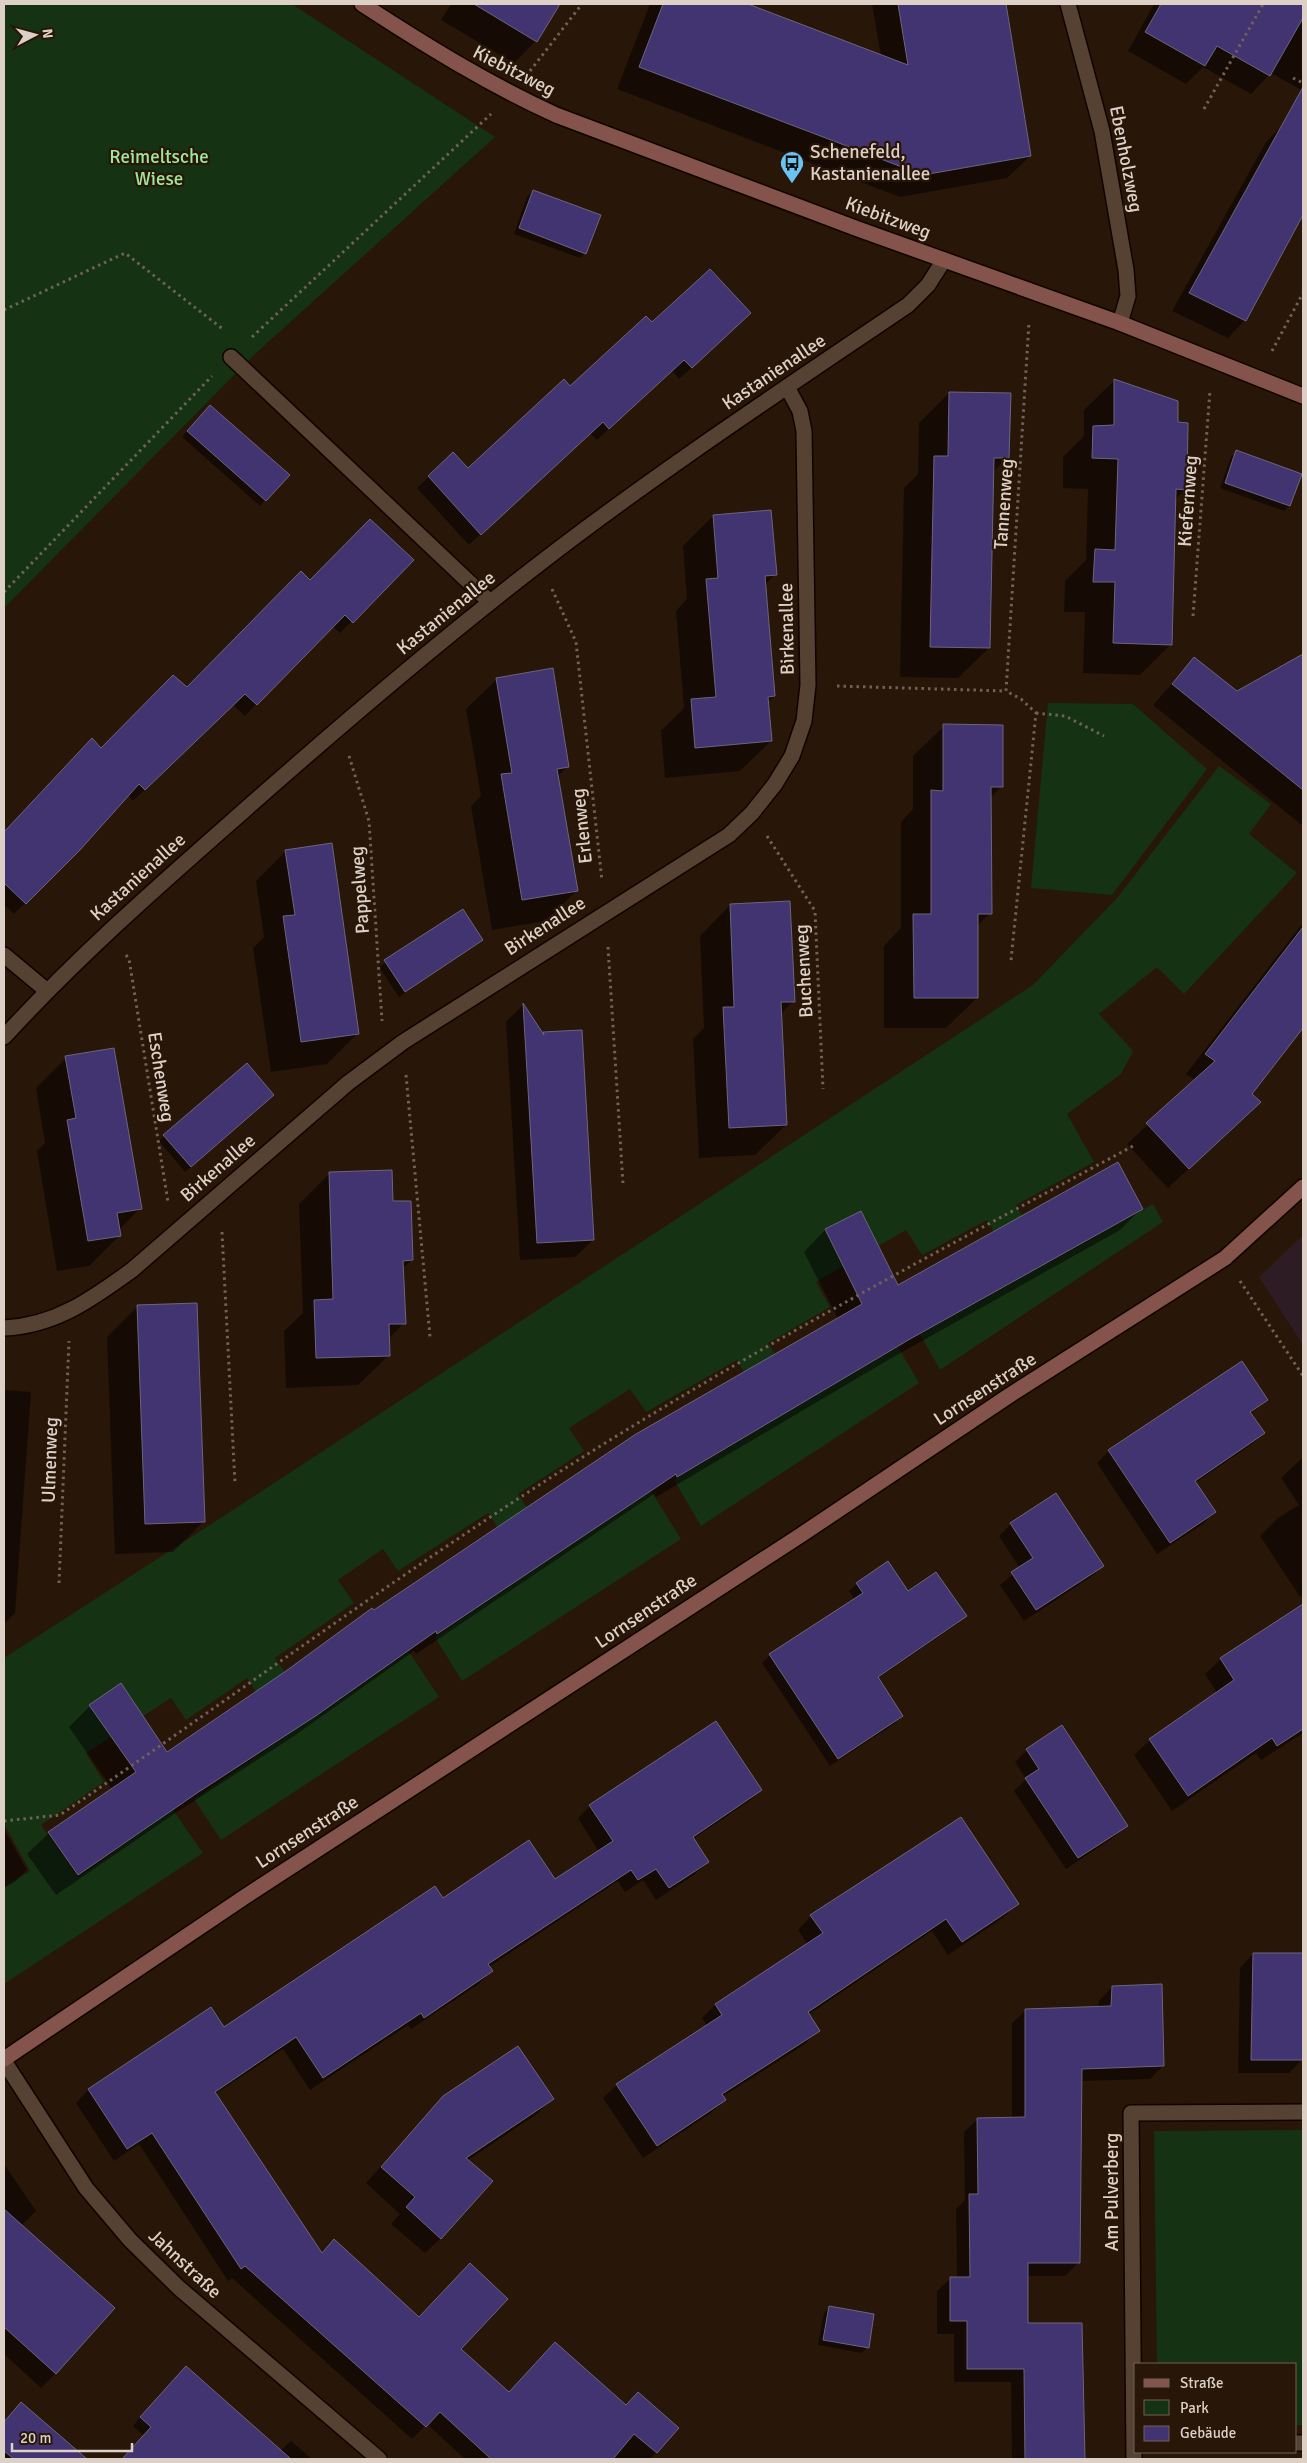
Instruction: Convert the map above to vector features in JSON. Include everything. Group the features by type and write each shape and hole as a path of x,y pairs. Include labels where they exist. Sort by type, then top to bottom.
{"street":[{"name":"Kiebitzweg","path":"362,4 437,52 511,95 556,115 944,260 1120,323 1303,396"},
{"name":"Ebenholzweg","path":"1068,4 1102,131 1126,270 1128,296 1120,323"},
{"name":"Kastanienallee","path":"4,1037 46,990 107,931 340,727 490,602 684,457 908,304 928,285 944,260"},
{"path":"231,357 490,602"},
{"name":"Birkenallee","path":"4,1328 42,1322 68,1313 132,1270 348,1083 385,1055 605,911 704,852 729,834 752,813 775,784 792,756 804,721 808,684 804,431 800,411 787,387"},
{"path":"4,955 46,990"},
{"name":"Lornsenstraße","path":"4,2060 246,1896 801,1534 1010,1395 1225,1258 1303,1187"},
{"name":"Jahnstraße","path":"4,2060 86,2188 130,2240 179,2288 379,2459"},
{"name":"Am Pulverberg","path":"1134,2363 1131,2113 1303,2112"}],"path":[{"path":"511,95 582,4"},
{"path":"1204,109 1263,4"},
{"path":"1294,78 1303,83"},
{"path":"4,310 125,253 229,334"},
{"path":"1272,351 1303,293"},
{"name":"Tannenweg","path":"1006,691 1030,319"},
{"name":"Kiefernweg","path":"1193,616 1210,389"},
{"name":"Erlenweg","path":"540,563 576,642 605,911 623,1184"},
{"path":"830,685 1006,691 1021,699 1036,714 1065,716 1104,736"},
{"path":"1011,960 1036,714"},
{"name":"Pappelweg","path":"340,727 370,821 385,1055"},
{"name":"Buchenweg","path":"767,836 815,912 823,1089"},
{"name":"Eschenweg","path":"107,931 129,959 172,1234"},
{"path":"403,1042 430,1337"},
{"path":"4,1821 60,1815 384,1587 628,1429 877,1285 1133,1146"},
{"path":"222,1224 235,1482"},
{"path":"1239,1279 1303,1376"},
{"name":"Ulmenweg","path":"59,1584 69,1338"}],"shaded area":[{"path":"1303,1235 1303,1345 1259,1277"}],"green space":[{"name":"Reimeltsche Wiese","path":"4,4 292,4 495,137 255,354 4,608"},
{"path":"1048,703 1133,704 1207,769 1112,895 1031,888"},
{"path":"1219,766 1271,804 1249,834 1297,873 1184,994 1157,967 1099,1014 1133,1051 1121,1074 1067,1114 1094,1162 1016,1205 1049,1263 1153,1204 1163,1222 940,1370 920,1334 1020,1278 987,1220 922,1255 906,1230 816,1282 830,1307 768,1343 804,1402 898,1347 919,1383 701,1526 674,1480 773,1421 737,1360 646,1412 630,1389 569,1428 584,1451 518,1494 558,1554 651,1491 681,1539 462,1681 435,1637 528,1573 488,1513 398,1571 383,1549 338,1580 354,1603 275,1658 317,1716 409,1652 439,1697 221,1840 194,1799 286,1736 247,1678 186,1720 171,1698 86,1753 104,1782 41,1825 78,1877 173,1810 203,1853 4,1984 4,1886 30,1871 4,1824 4,1658 1033,985 1117,898"},
{"path":"1303,2130 1303,2425 1297,2425 1297,2363 1157,2363 1154,2131"}],"building":[{"path":"474,4 560,4 537,42"},
{"path":"663,4 748,4 908,65 898,4 1006,4 1031,156 923,175 639,67"},
{"path":"1161,4 1303,4 1303,18 1270,76 1217,46 1205,66 1145,32"},
{"path":"1303,87 1303,215 1246,321 1189,293"},
{"path":"533,190 601,215 586,254 519,228"},
{"path":"710,269 751,313 692,368 684,360 609,429 603,422 481,535 428,476 453,452 468,468 564,379 570,386 646,316 652,322"},
{"path":"1114,379 1178,401 1178,422 1188,423 1187,490 1176,489 1172,645 1113,643 1115,582 1093,582 1095,549 1115,550 1118,459 1092,458 1093,426 1114,425"},
{"path":"949,392 1011,393 1009,458 994,458 990,648 930,647 934,456 948,456"},
{"path":"210,405 290,475 266,501 187,431"},
{"path":"1236,450 1302,474 1290,506 1225,483"},
{"path":"771,510 777,575 765,576 775,696 768,697 772,741 695,748 691,699 716,697 706,579 718,578 713,515"},
{"path":"370,519 414,560 353,623 345,615 257,705 245,694 145,790 139,784 79,851 26,904 4,883 4,832 92,738 101,748 173,675 187,687 301,571 310,580"},
{"path":"1303,654 1303,790 1172,684 1194,657 1237,691"},
{"path":"553,668 569,767 557,769 578,891 522,900 501,774 512,773 496,678"},
{"path":"943,724 1003,725 1003,787 991,787 992,914 978,914 978,998 914,998 913,914 931,914 931,790 943,791"},
{"path":"332,843 359,1034 301,1042 283,916 295,915 285,850"},
{"path":"790,901 795,1002 781,1002 787,1125 729,1128 723,1007 734,1007 730,904"},
{"path":"463,909 483,940 405,992 384,960"},
{"path":"1303,927 1303,1028 1252,1094 1261,1102 1189,1169 1146,1123 1215,1061 1205,1054"},
{"path":"523,1003 544,1035 543,1032 582,1030 594,1240 537,1243"},
{"path":"114,1048 142,1209 117,1213 121,1236 88,1241 67,1120 76,1118 65,1056"},
{"path":"247,1063 274,1095 191,1167 163,1135"},
{"path":"1118,1162 1143,1209 910,1339 677,1477 676,1474 437,1634 436,1631 317,1715 197,1793 78,1875 48,1832 136,1772 89,1705 121,1683 167,1752 286,1671 372,1608 374,1610 636,1434 862,1304 825,1229 861,1211 898,1285"},
{"path":"392,1170 393,1201 411,1201 413,1260 403,1261 406,1324 389,1324 390,1356 316,1358 314,1300 333,1299 329,1172"},
{"path":"197,1303 205,1522 145,1524 137,1305"},
{"path":"1242,1361 1268,1400 1250,1412 1265,1433 1195,1481 1216,1512 1170,1543 1108,1450"},
{"path":"1056,1493 1104,1566 1036,1610 1011,1572 1033,1558 1010,1523"},
{"path":"888,1561 908,1591 936,1572 967,1616 878,1677 903,1716 838,1759 769,1654 863,1593 856,1583"},
{"path":"1303,1604 1303,1729 1277,1746 1272,1738 1188,1796 1149,1739 1234,1680 1220,1658"},
{"path":"716,1721 762,1790 693,1837 709,1862 669,1888 656,1869 638,1880 631,1870 488,1964 493,1971 424,2018 421,2013 323,2078 296,2037 215,2092 322,2253 334,2239 419,2317 470,2263 508,2299 461,2349 509,2392 555,2342 626,2405 638,2392 679,2428 657,2453 634,2434 613,2459 491,2459 440,2412 426,2427 245,2266 241,2269 152,2133 127,2149 88,2089 211,2007 224,2027 435,1886 443,1898 529,1840 555,1879 613,1841 589,1805"},
{"path":"1062,1725 1128,1826 1078,1858 1025,1778 1039,1769 1026,1749"},
{"path":"961,1817 1019,1904 962,1942 946,1919 808,2012 820,2031 722,2094 726,2100 657,2146 616,2084 722,2015 715,2004 823,1933 810,1915"},
{"path":"1253,1953 1303,1953 1303,2060 1251,2060"},
{"path":"1162,1984 1164,2066 1082,2069 1080,2263 1028,2263 1028,2323 1082,2323 1085,2459 1025,2459 1024,2369 967,2369 967,2321 950,2321 950,2277 970,2277 969,2194 978,2194 977,2118 1025,2117 1025,2009 1111,2006 1112,1986"},
{"path":"518,2046 554,2099 466,2158 493,2181 441,2239 406,2207 415,2197 381,2167 443,2096"},
{"path":"4,2209 115,2308 56,2374 4,2327"},
{"path":"829,2306 874,2314 869,2348 823,2340"},
{"path":"186,2366 291,2459 122,2459 151,2427 140,2417"},
{"path":"21,2402 87,2459 14,2459 4,2451 4,2422"}],"place":[{"name":"Schenefeld, Kastanienallee","path":"792,184"}]}
